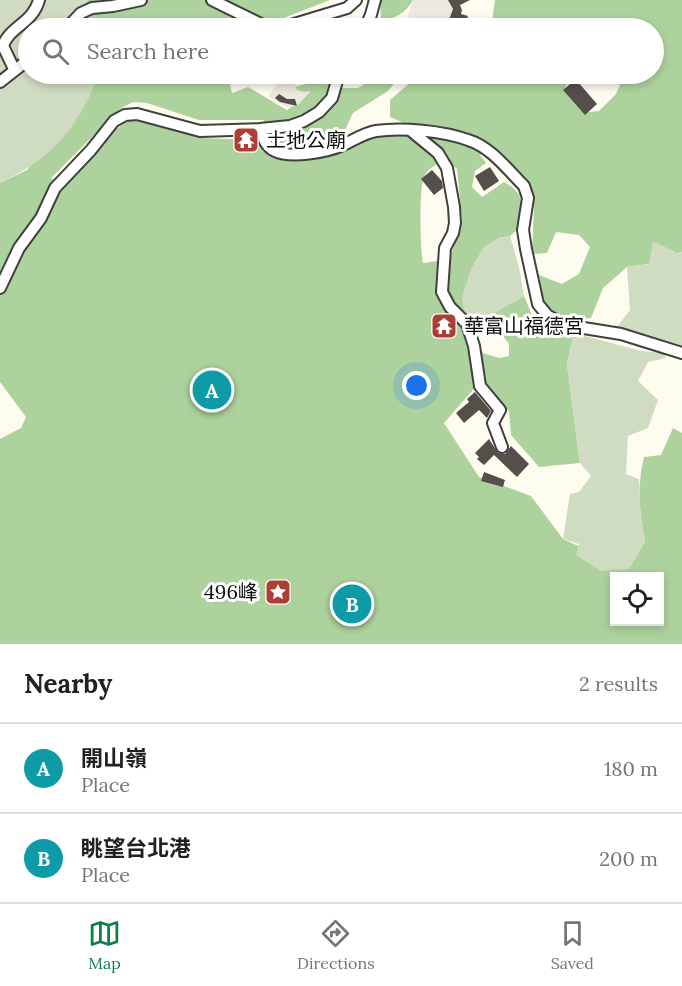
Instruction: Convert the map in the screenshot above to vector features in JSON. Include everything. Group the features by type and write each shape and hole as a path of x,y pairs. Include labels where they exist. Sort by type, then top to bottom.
{"street":[{"path":"30,18 37,9 39,0"},
{"path":"76,18 92,8 141,0"},
{"path":"212,0 249,18"},
{"path":"314,18 347,8 356,0"},
{"path":"370,18 375,0"},
{"path":"14,69 3,46 5,39 18,28"},
{"path":"0,82 18,66"},
{"path":"0,288 19,248 40,218 55,188 91,150 114,121 125,115 137,114 200,131 290,126 319,112 332,98 336,84"},
{"path":"260,129 264,142 275,151 305,154 340,146 377,131 409,130 444,134 476,143 499,160 524,186 528,198 523,230 524,240 538,304 547,315 565,324 621,334 682,353"},
{"path":"409,130 438,153 447,168 455,223 453,233 445,248 442,292 450,306 467,324 474,346 480,386 500,410 493,423 502,447"}],"green space":[{"path":"0,0 88,0 71,18 18,18 18,61 0,75"},
{"path":"88,0 330,0 284,18 71,18"},
{"path":"380,0 413,0 400,14 391,18 381,18"},
{"path":"495,0 682,0 682,252 649,264 627,267 603,288 591,318 557,316 547,308 539,275 562,284 579,274 590,247 579,235 556,232 547,253 532,254 534,205 530,187 489,149 480,155 486,163 475,171 472,187 482,197 504,182 517,191 521,208 517,230 510,236 498,238 465,319 483,353 499,358 509,356 509,344 488,316 524,296 534,320 549,333 574,333 567,364 580,463 539,467 511,435 509,411 479,383 444,423 479,477 531,496 563,539 629,569 645,541 640,499 640,478 644,457 661,455 673,428 682,433 682,644 0,644 0,439 21,428 26,417 0,382 0,183 27,170 93,84 230,84 232,93 248,87 287,110 293,106 294,87 307,84 337,84 341,88 358,88 365,84 394,84 388,91 353,113 346,128 322,150 331,156 357,142 380,135 408,135 443,140 447,130 406,124 390,117 390,100 409,84 567,84 564,91 589,112 599,111 616,94 619,84 664,84 664,18 492,18","holes":["133,102 147,103 199,120 264,120 258,140 201,138 143,119 131,119 115,130 62,186 51,178 120,109","447,161 457,169 462,220 450,259 423,263 420,219 424,177 433,166"]},
{"path":"18,72 18,84 95,84 80,114 59,142 33,164 0,183 0,86"},
{"path":"510,236 524,296 478,322 465,319 462,297 471,269 483,248 498,238"},
{"path":"653,241 679,254 682,252 682,349 617,327 630,310 627,267 649,264"},
{"path":"574,333 641,351 663,353 666,358 648,362 638,381 658,400 648,428 628,436 626,474 639,479 641,520 645,541 629,569 601,571 576,555 579,544 563,539 570,494 579,492 591,476 580,463 567,364"}],"shaded area":[{"path":"413,0 448,0 453,9 450,18 409,18 408,14"},
{"path":"277,84 294,84 297,90 311,91 297,106 286,107 268,96"}],"building":[{"path":"448,0 470,0 460,5 461,14 468,16 467,18 450,18 453,9"},
{"path":"570,84 580,84 597,104 585,115 563,90"},
{"path":"279,94 287,99 295,99 297,106 280,102 275,98"},
{"path":"490,167 499,181 484,191 475,176"},
{"path":"432,170 442,181 443,188 434,195 421,179"},
{"path":"475,392 491,411 487,418 479,410 464,423 456,413 469,402 467,399"},
{"path":"489,439 498,453 505,454 511,446 529,464 517,477 494,455 484,465 477,459 479,457 475,453"},
{"path":"484,472 505,480 503,487 481,481"}],"place":[{"name":"土地公廟","path":"246,140"},
{"name":"華富山福德宮","path":"444,326"},
{"name":"開山嶺","path":"212,390"},
{"name":"496峰","path":"278,592"},
{"name":"眺望台北港","path":"352,604"}]}
